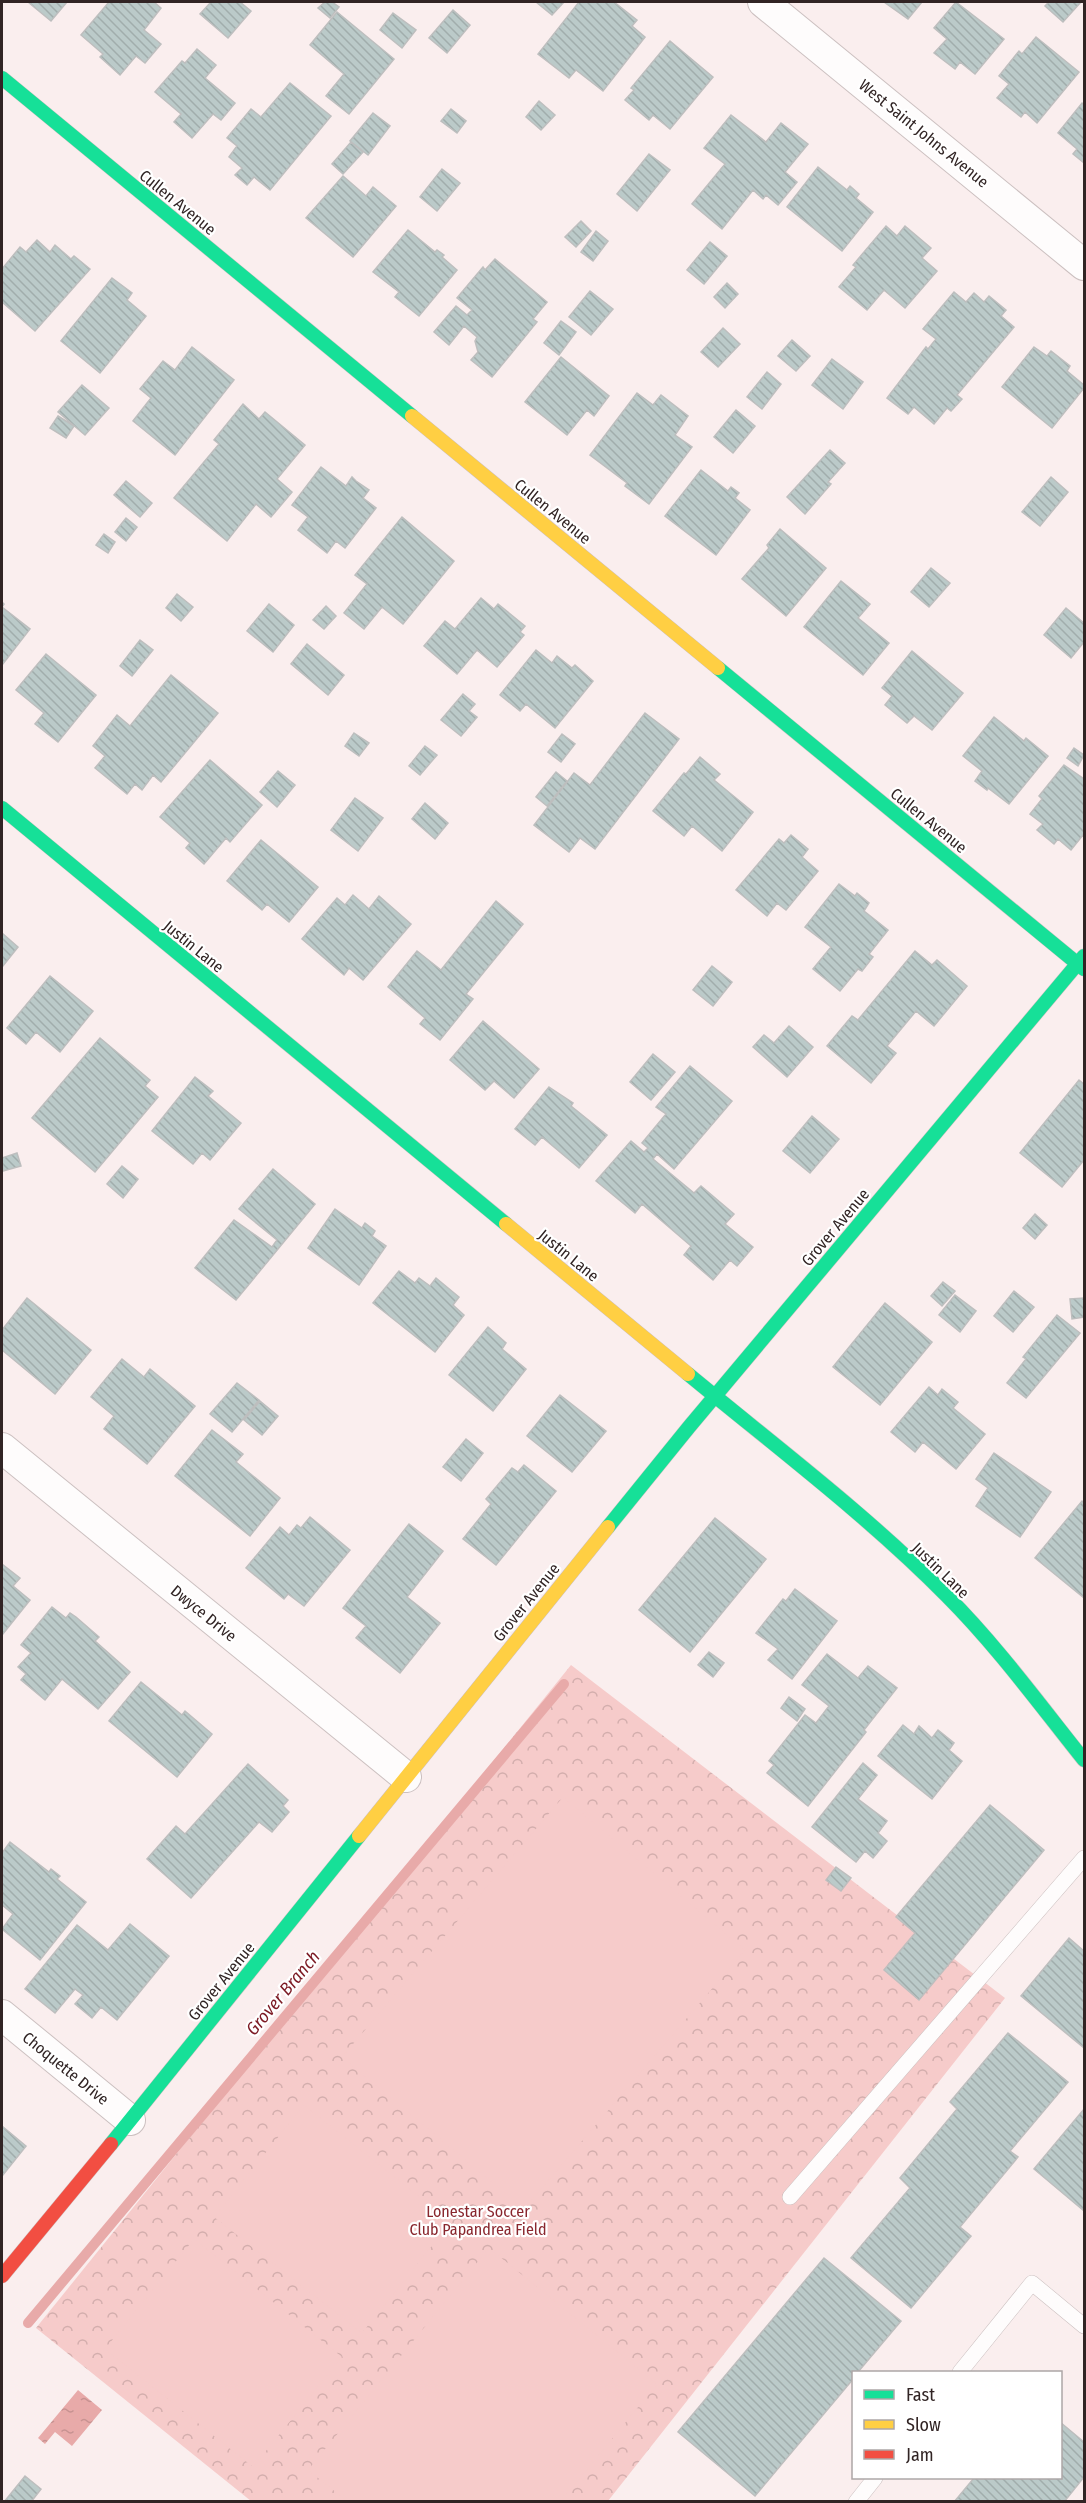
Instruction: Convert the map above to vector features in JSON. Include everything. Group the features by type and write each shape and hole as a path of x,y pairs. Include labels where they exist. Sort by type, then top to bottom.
{"street":[{"name":"West Saint Johns Avenue","path":"763,2 1084,265"},
{"name":"Cullen Avenue","path":"2,78 1082,963"},
{"name":"Justin Lane","path":"2,808 853,1510 947,1596 1008,1665 1084,1760"},
{"name":"Grover Avenue","path":"2,2276 715,1395 1082,963"},
{"name":"Dwyce Drive","path":"2,1448 406,1777"},
{"name":"Choquette Drive","path":"2,2015 130,2120"}],"lane":[{"path":"790,2197 1084,1858"},
{"path":"962,2371 1032,2283 1084,2326"},
{"path":"856,2502 874,2479"}],"green space":[{"name":"Lonestar Soccer Club Papandrea Field","path":"571,1665 1005,1998 608,2501 251,2501 36,2328"},
{"path":"563,1797 745,1950 524,2209 342,2057"},
{"path":"304,2105 451,2222 362,2333 214,2217"},
{"path":"194,2239 342,2357 253,2467 105,2349"},
{"path":"489,2248 657,2384 561,2501 347,2501 308,2470"}],"water":[{"path":"78,2390 102,2410 72,2446 55,2432 45,2444 38,2438"}],"building":[{"path":"28,2 67,2 51,21"},
{"path":"109,2 154,2 161,8 144,30 161,44 145,63 136,56 120,75 100,57 103,54 81,35"},
{"path":"211,2 240,2 251,11 228,38 200,14"},
{"path":"325,2 332,2 339,7 330,18 318,8"},
{"path":"536,2 564,2 552,15"},
{"path":"579,2 614,2 637,20 632,26 645,37 603,91 576,70 569,78 538,54"},
{"path":"884,2 922,2 908,19"},
{"path":"956,2 1004,39 975,74 960,62 955,69 934,53 947,39 934,28"},
{"path":"1049,2 1081,2 1063,22 1045,6"},
{"path":"453,10 470,25 447,53 429,38"},
{"path":"337,12 394,59 349,114 326,96 344,74 310,45"},
{"path":"393,13 416,30 402,48 380,30"},
{"path":"1036,37 1079,72 1037,123 1025,112 1021,117 997,98 1009,84 999,76 1019,51 1022,54"},
{"path":"670,41 713,77 670,129 653,115 649,120 625,100 634,90 631,88"},
{"path":"197,49 216,65 205,78 235,103 221,120 213,114 192,138 174,122 181,114 155,92 182,61 185,63"},
{"path":"290,83 331,116 270,190 254,177 247,185 235,175 242,168 229,157 237,146 227,138 251,109 261,117"},
{"path":"539,101 555,115 541,130 526,117"},
{"path":"1082,103 1084,105 1084,163 1073,154 1077,149 1058,133"},
{"path":"451,109 466,121 457,133 441,121"},
{"path":"373,113 390,126 368,155 350,141"},
{"path":"731,115 766,142 781,123 808,144 785,172 797,182 778,205 766,195 763,199 753,190 722,229 692,204 725,164 704,148"},
{"path":"351,142 363,152 343,174 332,164"},
{"path":"649,154 670,170 637,211 617,194"},
{"path":"818,167 847,190 850,186 859,194 856,198 873,212 842,251 787,207"},
{"path":"442,169 460,183 437,211 420,197"},
{"path":"343,176 366,196 373,187 396,206 353,257 306,218"},
{"path":"581,221 591,231 576,247 565,237"},
{"path":"886,226 897,236 905,226 931,248 922,258 937,271 905,308 884,290 867,310 839,287 856,267 853,265"},
{"path":"408,230 435,252 437,250 444,255 442,257 457,270 419,316 395,297 399,292 373,272"},
{"path":"596,231 608,241 593,261 581,252"},
{"path":"37,240 50,252 55,245 71,259 74,256 90,269 35,331 2,302 2,269 20,247 26,252"},
{"path":"710,242 727,256 704,284 687,270"},
{"path":"495,259 547,302 533,319 537,322 492,377 471,360 478,352 475,341 477,337 464,326 449,345 434,332 456,306 467,315 472,310 457,298 483,267 485,270"},
{"path":"112,278 132,293 127,300 146,316 100,373 61,341"},
{"path":"727,283 738,294 725,308 714,297"},
{"path":"590,291 613,309 591,335 569,317"},
{"path":"954,292 966,302 974,293 984,302 989,296 1006,310 1001,316 1014,327 957,395 962,399 951,411 947,408 934,424 914,407 908,414 887,398 926,347 928,349 936,339 923,329"},
{"path":"561,321 576,332 559,355 544,343"},
{"path":"723,328 740,344 718,367 701,352"},
{"path":"792,340 810,356 796,371 778,356"},
{"path":"192,347 234,380 175,455 133,421 151,398 140,389 163,361 175,370"},
{"path":"1034,347 1047,356 1051,351 1070,366 1067,371 1084,385 1052,428 1002,387"},
{"path":"561,357 609,396 594,416 587,410 567,435 525,402"},
{"path":"832,359 863,382 843,409 812,385"},
{"path":"767,372 781,384 762,409 747,397"},
{"path":"82,385 109,408 85,435 58,412"},
{"path":"637,393 653,405 661,395 688,416 675,435 692,447 649,504 625,486 627,483 590,455"},
{"path":"243,404 259,419 265,412 305,445 277,479 292,492 271,517 256,504 227,541 174,498 219,444 214,440"},
{"path":"736,410 755,426 733,453 714,437"},
{"path":"58,416 74,426 66,438 50,428"},
{"path":"830,450 845,463 828,482 831,484 805,514 787,497"},
{"path":"321,467 346,486 352,477 369,490 363,498 376,508 345,548 336,541 327,553 298,530 308,517 292,505"},
{"path":"701,470 728,491 731,487 739,493 735,498 750,510 716,555 665,516"},
{"path":"1051,477 1068,492 1040,526 1022,512"},
{"path":"126,481 152,503 140,517 114,495"},
{"path":"402,517 454,561 403,624 382,607 364,629 344,613 367,584 355,575"},
{"path":"126,518 137,527 126,541 115,532"},
{"path":"780,529 826,568 786,616 742,579 769,548 767,545"},
{"path":"104,534 115,542 108,553 96,545"},
{"path":"931,568 950,583 929,607 911,592"},
{"path":"841,581 870,604 858,618 889,643 863,675 804,627"},
{"path":"177,594 193,607 181,621 166,608"},
{"path":"481,598 494,609 498,604 525,626 520,632 524,635 497,667 477,650 457,674 424,646 445,621 455,629"},
{"path":"269,604 294,625 273,652 247,631"},
{"path":"326,606 336,616 324,629 313,620"},
{"path":"2,607 30,629 2,665"},
{"path":"1066,608 1084,623 1084,642 1071,658 1044,635"},
{"path":"140,640 153,650 132,676 120,666"},
{"path":"307,644 344,675 328,695 291,664"},
{"path":"536,650 552,663 557,656 572,668 575,665 593,681 555,728 526,704 520,711 500,695"},
{"path":"912,651 963,693 932,730 914,716 907,723 885,705 892,696 882,688"},
{"path":"46,654 96,695 58,742 35,724 44,713 16,690"},
{"path":"171,675 218,713 161,782 153,775 142,790 135,784 127,794 95,768 105,756 93,746 117,715 130,726"},
{"path":"463,694 475,704 469,711 477,717 461,736 441,720"},
{"path":"645,713 679,739 595,849 580,838 569,852 534,825 574,773 590,785"},
{"path":"994,717 1024,741 1026,738 1048,756 1009,804 975,781 982,771 963,756"},
{"path":"354,733 369,743 359,756 345,746"},
{"path":"562,734 575,744 561,762 548,752"},
{"path":"425,746 437,755 420,775 409,766"},
{"path":"1074,748 1084,755 1078,766 1067,758"},
{"path":"700,757 720,774 714,780 753,812 722,851 692,826 684,836 653,811"},
{"path":"210,760 262,805 230,842 226,838 204,864 186,848 190,843 160,817"},
{"path":"1064,765 1084,779 1084,836 1071,850 1058,839 1054,844 1037,830 1043,824 1030,814 1042,799 1039,796"},
{"path":"278,771 295,785 277,807 260,792"},
{"path":"556,772 567,781 547,806 536,797"},
{"path":"355,798 383,818 358,851 331,830"},
{"path":"425,803 448,823 435,839 412,819"},
{"path":"791,835 808,849 802,857 818,871 786,910 777,903 767,916 736,890 779,839 784,843"},
{"path":"261,840 318,887 289,922 267,904 262,910 227,881"},
{"path":"839,884 855,896 857,893 869,903 864,911 888,930 869,954 873,957 862,971 858,969 840,991 813,969 831,947 805,927"},
{"path":"353,895 369,909 379,896 411,924 363,980 349,968 344,975 302,939 337,898 345,905"},
{"path":"496,901 523,924 466,994 473,999 440,1040 420,1024 425,1018 388,987 417,951 441,970"},
{"path":"2,933 18,947 2,967"},
{"path":"915,951 932,965 937,960 967,986 934,1026 916,1011 887,1046 896,1053 871,1083 827,1046 852,1016 858,1020"},
{"path":"712,966 732,982 713,1006 693,990"},
{"path":"50,976 93,1011 60,1052 36,1032 26,1044 7,1028"},
{"path":"483,1021 539,1069 514,1098 494,1081 485,1090 450,1060"},
{"path":"789,1026 813,1047 787,1077 753,1047 764,1035 774,1043"},
{"path":"100,1038 150,1080 145,1086 158,1097 95,1172 32,1118"},
{"path":"653,1054 675,1072 651,1100 630,1082"},
{"path":"690,1066 732,1101 674,1169 657,1154 653,1159 694,1193 701,1186 734,1214 725,1224 753,1247 737,1266 730,1260 713,1280 684,1255 691,1246 642,1204 635,1213 596,1181 631,1141 644,1152 648,1148 642,1143 666,1114 656,1107"},
{"path":"195,1077 213,1091 208,1096 241,1123 210,1160 202,1153 193,1164 152,1131"},
{"path":"1079,1080 1084,1084 1084,1160 1062,1187 1020,1153"},
{"path":"549,1087 573,1103 571,1106 607,1135 579,1168 542,1137 535,1145 515,1129"},
{"path":"812,1116 839,1139 810,1173 783,1151"},
{"path":"17,1153 21,1166 3,1171 2,1158"},
{"path":"122,1166 138,1179 123,1198 107,1184"},
{"path":"273,1169 315,1204 236,1300 195,1268 234,1220 272,1247 277,1240 239,1209"},
{"path":"335,1209 362,1228 365,1223 375,1231 372,1236 386,1246 359,1285 308,1248"},
{"path":"1035,1214 1047,1225 1035,1239 1023,1228"},
{"path":"399,1271 415,1283 419,1278 430,1286 436,1278 459,1297 453,1305 464,1315 435,1352 373,1303"},
{"path":"943,1282 955,1291 942,1306 931,1296"},
{"path":"1014,1291 1034,1307 1013,1332 994,1316"},
{"path":"955,1295 976,1311 960,1332 939,1315"},
{"path":"27,1298 91,1350 55,1394 2,1350 2,1330"},
{"path":"1084,1298 1084,1317 1072,1319 1070,1299"},
{"path":"885,1303 932,1342 880,1405 833,1367"},
{"path":"1057,1315 1080,1333 1026,1398 1007,1383 1026,1359 1023,1357"},
{"path":"488,1327 506,1343 502,1349 526,1369 493,1411 449,1375"},
{"path":"122,1359 144,1377 150,1369 195,1406 147,1464 104,1429 114,1416 91,1397"},
{"path":"237,1383 259,1400 232,1432 210,1414"},
{"path":"929,1387 938,1395 942,1389 958,1402 953,1408 985,1434 956,1469 923,1442 915,1452 891,1432"},
{"path":"560,1395 606,1431 572,1472 527,1436"},
{"path":"260,1401 278,1416 262,1435 244,1420"},
{"path":"212,1430 243,1454 236,1462 280,1498 250,1536 175,1476"},
{"path":"466,1439 483,1453 461,1481 443,1467"},
{"path":"994,1453 1051,1492 1020,1537 976,1506 988,1488 976,1479"},
{"path":"524,1465 556,1491 496,1565 463,1539 491,1504 486,1499 512,1468 518,1472"},
{"path":"1082,1501 1084,1503 1084,1598 1035,1558"},
{"path":"310,1517 350,1550 304,1606 288,1594 284,1599 246,1568 280,1527 289,1535 297,1525 301,1528"},
{"path":"715,1518 766,1559 690,1652 639,1610"},
{"path":"409,1524 443,1551 407,1597 440,1623 400,1673 356,1638 366,1626 343,1608"},
{"path":"2,1564 20,1578 13,1586 30,1600 2,1635"},
{"path":"795,1589 837,1621 792,1679 768,1660 778,1649 756,1633 783,1599 786,1601"},
{"path":"52,1607 66,1618 70,1613 76,1617 99,1637 95,1641 130,1672 98,1709 62,1679 45,1700 21,1680 26,1674 18,1667 31,1653 21,1645"},
{"path":"709,1652 724,1663 713,1677 698,1665"},
{"path":"827,1654 858,1678 868,1666 897,1688 808,1806 767,1773 774,1765 769,1761 805,1715 816,1723 829,1706 802,1685"},
{"path":"141,1682 182,1715 185,1711 212,1734 177,1777 109,1721"},
{"path":"789,1697 805,1709 797,1721 781,1708"},
{"path":"903,1725 914,1734 919,1726 932,1738 938,1730 954,1743 949,1750 962,1761 932,1799 878,1756"},
{"path":"863,1763 877,1775 858,1799 887,1821 878,1833 887,1841 873,1858 865,1851 856,1862 812,1827"},
{"path":"248,1764 288,1800 283,1806 289,1812 272,1832 259,1822 191,1898 147,1859 176,1826 185,1834"},
{"path":"990,1805 1044,1850 919,2000 884,1970 915,1933 896,1917"},
{"path":"10,1842 49,1872 51,1869 60,1876 57,1879 86,1902 40,1960 2,1929 13,1914 2,1905 2,1853"},
{"path":"836,1867 851,1878 841,1891 826,1880"},
{"path":"130,1924 169,1956 117,2020 101,2007 92,2018 75,2004 83,1995 75,1989 55,2013 25,1989 77,1925 108,1950"},
{"path":"1069,1938 1084,1951 1084,2048 1021,1996"},
{"path":"1008,2033 1068,2082 1010,2151 1018,2157 960,2227 971,2236 911,2308 851,2258 910,2188 900,2178 957,2109 950,2102"},
{"path":"1084,2109 1084,2211 1034,2169"},
{"path":"2,2126 26,2146 2,2176"},
{"path":"824,2258 901,2321 859,2371 852,2371 852,2380 755,2496 678,2432"},
{"path":"1062,2424 1084,2442 1084,2477 1064,2502 954,2502 973,2479 1062,2479"},
{"path":"25,2476 41,2489 31,2502 4,2502"}],"waterway":[{"name":"Grover Branch","path":"28,2323 564,1684"}],"traffic: fast":[{"path":"2,78 412,416"},
{"path":"718,668 1084,969"},
{"path":"2,808 506,1224"},
{"path":"608,1527 689,1427 1084,956"},
{"path":"688,1374 885,1537 947,1596 1018,1676 1084,1760"},
{"path":"111,2144 359,1836"}],"traffic: slow":[{"path":"412,416 718,668"},
{"path":"506,1224 688,1374"},
{"path":"359,1836 608,1527"}],"traffic: jam":[{"path":"2,2276 111,2144"}]}
